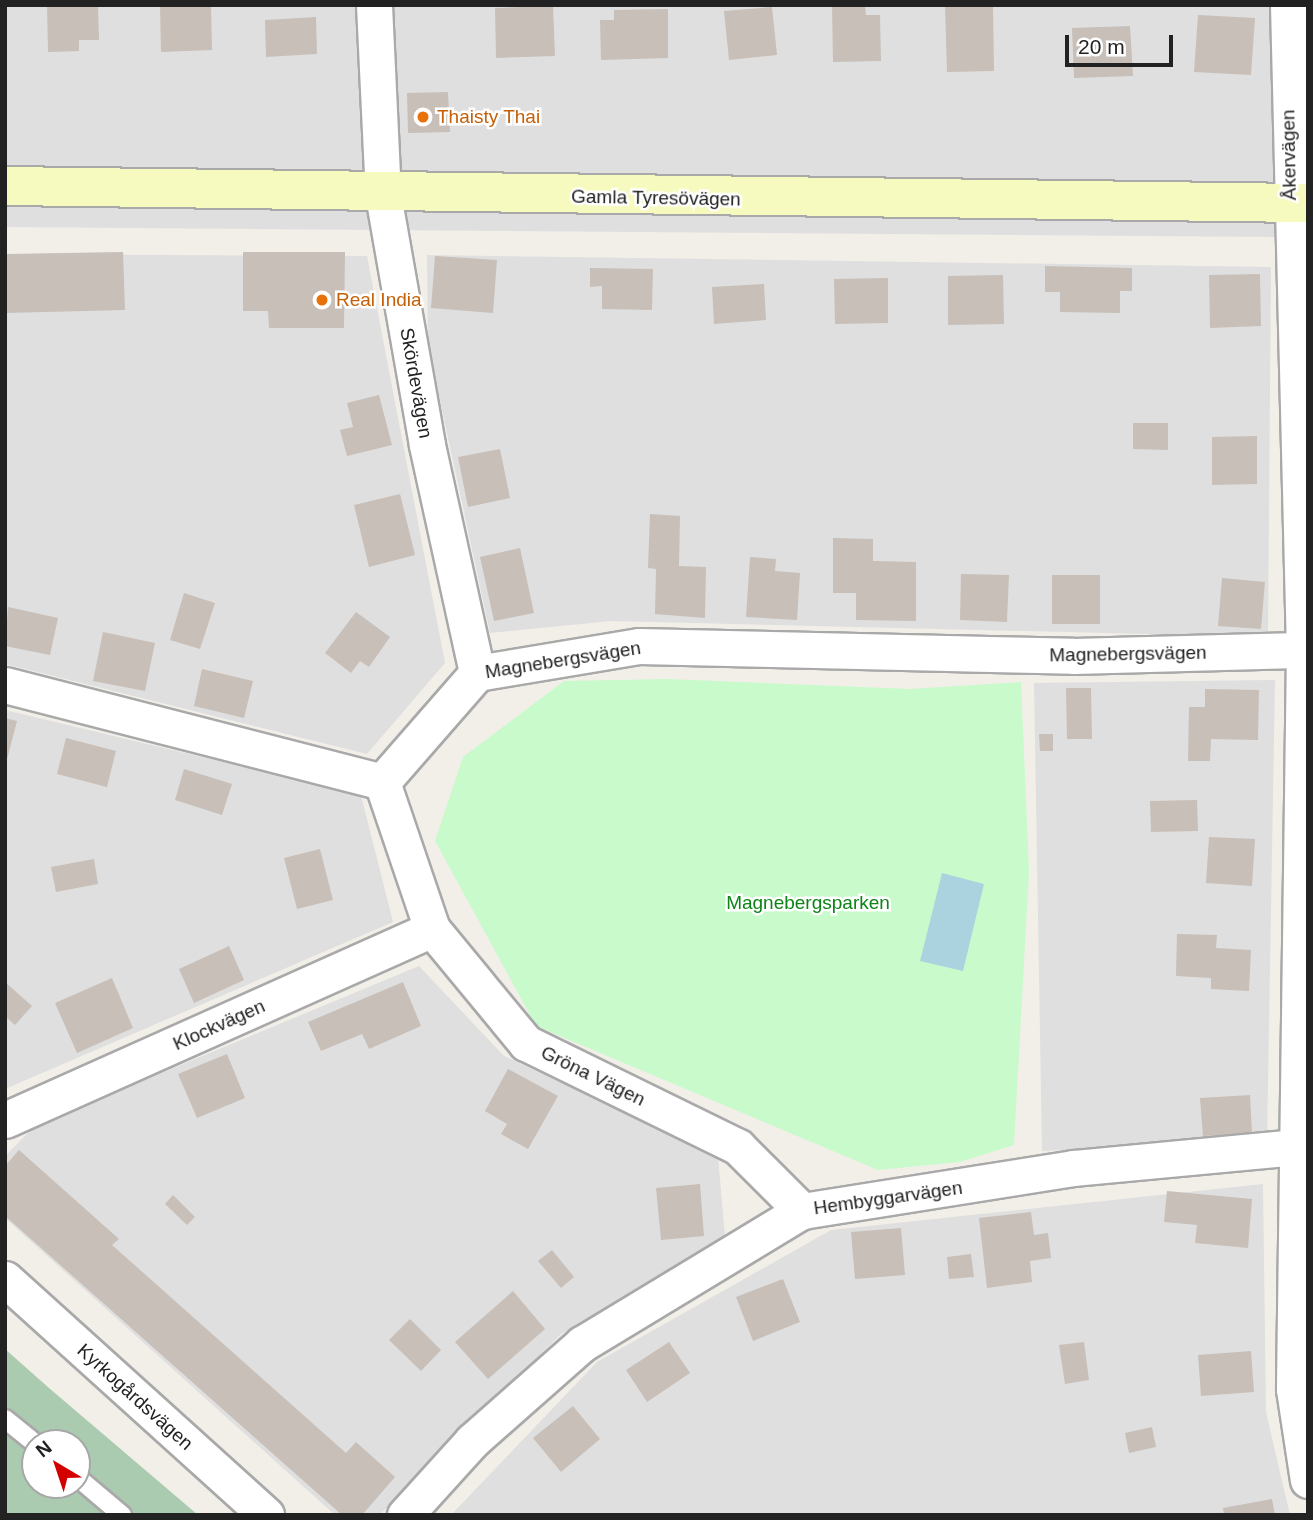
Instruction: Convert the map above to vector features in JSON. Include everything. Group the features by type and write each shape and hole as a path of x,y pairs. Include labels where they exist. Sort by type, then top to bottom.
{"street":[{"name":"Skördevägen","path":"374,5 383,195 427,445 477,673"},
{"name":"Åkervägen","path":"1288,5 1299,203 1306,650 1302,1147 1294,1389 1308,1480"},
{"name":"Gamla Tyresövägen","path":"5,186 383,195 1299,203"},
{"name":"Magnebergsvägen","path":"382,782 477,673 639,646 1073,656 1306,650"},
{"path":"5,685 382,782"},
{"name":"Gröna Vägen","path":"382,782 432,929 526,1043 738,1147 802,1211"},
{"name":"Klockvägen","path":"5,1120 432,929"},
{"name":"Hembyggarvägen","path":"405,1515 472,1441 582,1344 802,1211 1074,1168 1302,1147"},
{"name":"Kyrkogårdsvägen","path":"5,1279 266,1515"}],"lane":[{"path":"5,1419 21,1432"},
{"path":"91,1490 122,1515"}],"shaded area":[{"path":"5,5 1274,5 1278,237 5,227"},
{"path":"5,254 367,256 445,663 367,754 5,664"},
{"path":"427,255 1271,267 1268,637 611,621 490,633 428,345"},
{"path":"1275,680 1267,1141 1042,1151 1034,683"},
{"path":"5,710 361,795 393,922 5,1089"},
{"path":"419,966 504,1056 718,1156 725,1237 561,1334 379,1515 335,1515 5,1218 5,1156 36,1125"},
{"path":"1263,1184 1266,1412 1290,1515 451,1515 597,1362 831,1230"}],"green space":[{"name":"Magnebergsparken","path":"668,679 910,689 1021,682 1029,871 1014,1145 960,1162 878,1170 536,1026 435,841 463,757 564,681"},
{"path":"5,1349 49,1388 198,1515 5,1515"}],"water":[{"path":"942,873 984,884 963,971 920,961"}],"building":[{"path":"47,5 98,5 99,40 79,40 79,51 48,52"},
{"path":"160,5 211,5 212,50 161,52"},
{"path":"832,5 865,5 866,15 880,15 881,61 833,62"},
{"path":"945,5 993,5 994,71 947,72"},
{"path":"553,6 555,56 496,58 495,8"},
{"path":"772,7 777,55 729,60 724,11"},
{"path":"668,9 668,58 601,60 600,20 614,20 614,10"},
{"path":"1198,15 1255,18 1251,75 1194,72"},
{"path":"316,17 317,54 266,57 265,20"},
{"path":"1130,26 1133,76 1074,78 1072,28"},
{"path":"448,92 450,132 408,133 407,93"},
{"path":"123,252 125,310 5,313 5,254"},
{"path":"243,252 345,252 344,328 269,328 268,311 243,311"},
{"path":"435,256 497,260 493,313 431,308"},
{"path":"1045,266 1132,268 1132,291 1120,291 1120,313 1060,312 1060,292 1045,292"},
{"path":"590,268 653,269 652,310 602,309 602,286 590,287"},
{"path":"1260,274 1261,326 1210,328 1209,275"},
{"path":"1003,275 1004,324 948,325 948,276"},
{"path":"888,278 888,323 835,324 834,279"},
{"path":"764,284 766,320 714,324 712,287"},
{"path":"379,395 392,445 347,456 340,430 353,427 347,403"},
{"path":"1133,423 1168,423 1168,450 1133,449"},
{"path":"1257,436 1257,484 1212,485 1212,437"},
{"path":"500,449 510,498 468,507 458,457"},
{"path":"400,494 415,555 369,567 354,505"},
{"path":"650,514 680,516 679,566 706,567 705,618 655,614 656,569 648,568"},
{"path":"833,538 873,539 873,561 916,562 916,621 856,620 856,593 833,593"},
{"path":"520,548 534,613 494,621 480,557"},
{"path":"750,557 776,559 775,571 800,573 797,620 746,617"},
{"path":"961,574 1009,575 1007,622 960,620"},
{"path":"1052,575 1100,575 1100,624 1052,624"},
{"path":"1222,578 1265,582 1261,629 1218,626"},
{"path":"184,593 215,603 200,649 170,640"},
{"path":"8,607 58,618 50,655 5,646"},
{"path":"356,612 390,637 369,667 360,661 351,673 325,653"},
{"path":"103,632 155,643 145,691 93,681"},
{"path":"202,669 253,681 244,718 194,706"},
{"path":"1066,688 1091,688 1092,739 1067,739"},
{"path":"1205,689 1259,690 1258,740 1211,739 1210,761 1188,761 1189,707 1205,707"},
{"path":"5,718 17,721 6,763 5,763"},
{"path":"1039,734 1053,734 1053,751 1040,751"},
{"path":"66,738 116,751 107,787 57,774"},
{"path":"184,769 232,784 222,815 175,800"},
{"path":"1197,800 1198,831 1151,832 1150,801"},
{"path":"1209,837 1255,839 1252,886 1206,883"},
{"path":"320,849 333,900 297,909 284,858"},
{"path":"94,859 98,884 56,892 51,867"},
{"path":"1177,934 1217,935 1216,948 1251,950 1249,991 1211,989 1211,978 1176,976"},
{"path":"229,946 244,980 194,1003 179,969"},
{"path":"112,978 133,1028 77,1053 55,1003"},
{"path":"5,982 32,1006 15,1025 5,1016"},
{"path":"403,982 421,1026 369,1049 362,1034 321,1051 308,1022"},
{"path":"227,1054 245,1098 197,1118 178,1074"},
{"path":"508,1069 558,1096 528,1149 501,1134 507,1124 485,1111"},
{"path":"1250,1095 1252,1133 1203,1136 1200,1098"},
{"path":"19,1150 119,1239 112,1245 346,1453 356,1442 395,1477 362,1515 342,1515 5,1216 5,1166"},
{"path":"700,1184 704,1236 661,1240 656,1188"},
{"path":"1167,1191 1252,1199 1248,1248 1195,1243 1197,1225 1164,1222"},
{"path":"173,1195 195,1217 187,1225 165,1204"},
{"path":"1031,1212 1034,1235 1048,1233 1051,1258 1030,1261 1032,1282 987,1288 979,1218"},
{"path":"901,1228 905,1275 855,1279 851,1232"},
{"path":"552,1250 574,1277 561,1288 538,1261"},
{"path":"971,1254 974,1277 949,1279 947,1257"},
{"path":"783,1279 800,1322 753,1341 736,1297"},
{"path":"513,1291 545,1329 488,1379 455,1342"},
{"path":"410,1319 441,1350 421,1371 389,1340"},
{"path":"669,1342 690,1373 647,1402 626,1370"},
{"path":"1084,1342 1089,1380 1065,1384 1059,1345"},
{"path":"1251,1351 1254,1392 1201,1396 1198,1355"},
{"path":"573,1406 600,1439 561,1472 533,1438"},
{"path":"1152,1427 1156,1447 1129,1453 1125,1433"},
{"path":"1272,1499 1275,1515 1224,1515 1223,1508"}],"place":[{"name":"Thaisty Thai","path":"423,117"},
{"name":"Real India","path":"322,300"}]}
